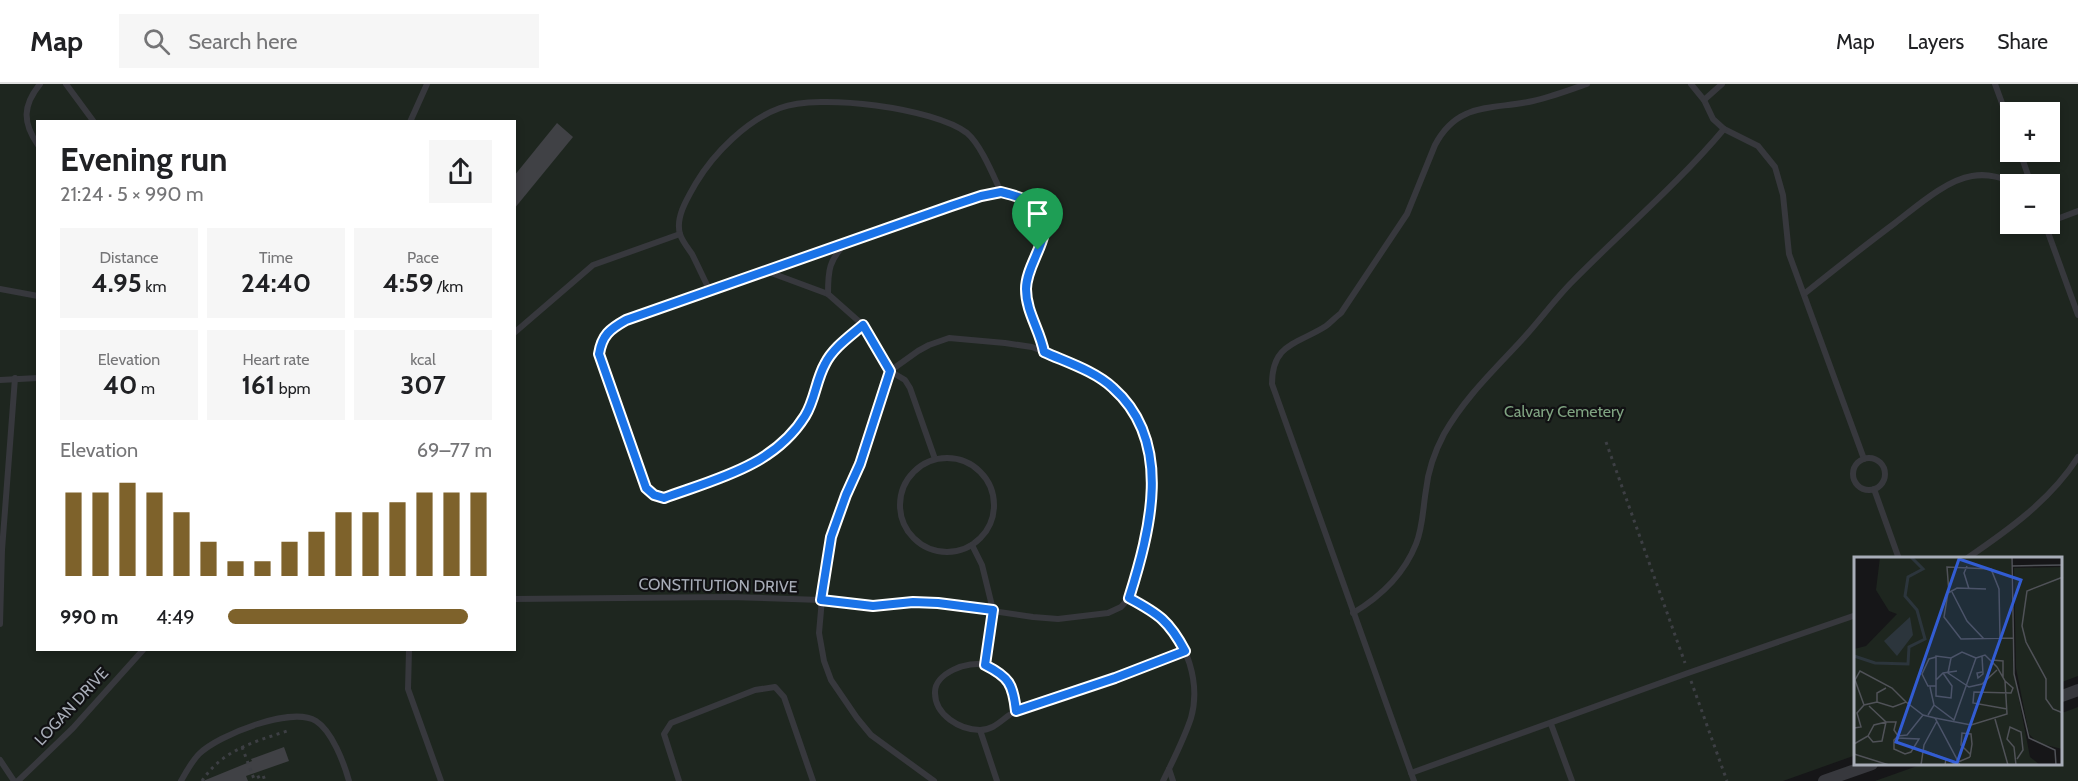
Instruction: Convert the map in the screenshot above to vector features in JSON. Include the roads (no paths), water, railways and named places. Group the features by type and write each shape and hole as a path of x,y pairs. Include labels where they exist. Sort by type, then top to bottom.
{"street":[{"path":"2063,695 2078,690"},
{"path":"1824,781 1869,766"}],"lane":[{"path":"36,140 25,114 29,97 40,84"},
{"path":"65,84 92,120"},
{"path":"411,120 427,84"},
{"path":"1414,781 1272,384 1272,373 1275,362 1285,347 1326,325 1341,313 1407,214 1440,134 1449,124 1486,106 1532,101 1587,84"},
{"path":"1691,84 1704,100 1713,119 1724,129 1758,146 1775,167 1783,195 1789,254 1864,459"},
{"path":"1704,100 1722,84"},
{"path":"1995,84 2002,102"},
{"path":"710,291 680,234 681,212 700,177 733,140 759,119 782,107 822,103 885,108 920,113 954,124 969,135 1001,192"},
{"path":"1353,613 1374,601 1389,587 1416,544 1433,458 1444,434 1477,387 1572,282 1624,233 1724,129"},
{"path":"1804,294 1946,186 1971,176 1986,175 2000,178"},
{"path":"863,325 835,350 824,366 806,415 782,444 763,460 664,498 654,495 646,488 599,354 601,341 609,330 626,320 846,242 981,196 1001,192 1026,199 1037,208 1044,219 1044,238 1031,264 1026,290 1028,306 1042,338 1044,352"},
{"path":"2060,218 2078,211"},
{"path":"516,331 593,265 680,234"},
{"path":"2051,234 2078,315"},
{"path":"828,294 830,265 834,255 846,242"},
{"path":"766,271 828,294 863,325 890,371 905,380 910,388 936,459"},
{"path":"0,289 36,296"},
{"path":"934,781 872,735 842,697 831,680 824,661 819,633 821,600 831,537 860,464 890,371 918,351 949,338 1032,347 1091,374 1112,386 1128,403 1144,434 1150,456 1152,480 1150,513 1142,559 1129,598 1159,615 1174,631 1185,651 1194,684 1191,717 1163,781"},
{"path":"0,624 2,550 15,378"},
{"path":"0,380 36,378"},
{"path":"1969,557 1998,537 2046,496 2078,457"},
{"path":"936,459 954,459 974,467 985,478 993,500 992,516 984,534 972,545 957,551 931,550 917,542 908,532 900,514 900,500 906,482 920,467 936,459"},
{"path":"1864,459 1875,459 1884,472 1882,482 1874,489 1864,489 1856,484 1854,479 1854,469 1859,461 1864,459"},
{"path":"1874,489 1898,557"},
{"path":"972,545 982,565 993,610 985,665"},
{"name":"CONSTITUTION DRIVE","path":"516,599 730,597 821,600 873,606 913,602 993,610 1033,618 1076,617 1108,613 1121,607 1129,598"},
{"path":"1411,773 1854,616"},
{"name":"LOGAN DRIVE","path":"16,781 73,728 142,651"},
{"path":"409,651 408,689 441,781"},
{"path":"1016,711 1011,684 1001,673 985,665 969,665 947,673 938,682 934,692 938,706 946,718 957,724 980,730 991,728 1016,711 1105,682 1185,651"},
{"path":"679,781 664,734 671,723 755,690 775,687 784,698 813,781"},
{"path":"181,781 198,754 214,742 232,733 294,715 308,717 323,727 343,762 349,781"},
{"path":"1551,724 1572,781"},
{"path":"980,730 997,781"},
{"path":"0,760 16,781"},
{"path":"1169,769 1173,781"}],"park label":[{"name":"Calvary Cemetery","path":"1564,411"}]}
